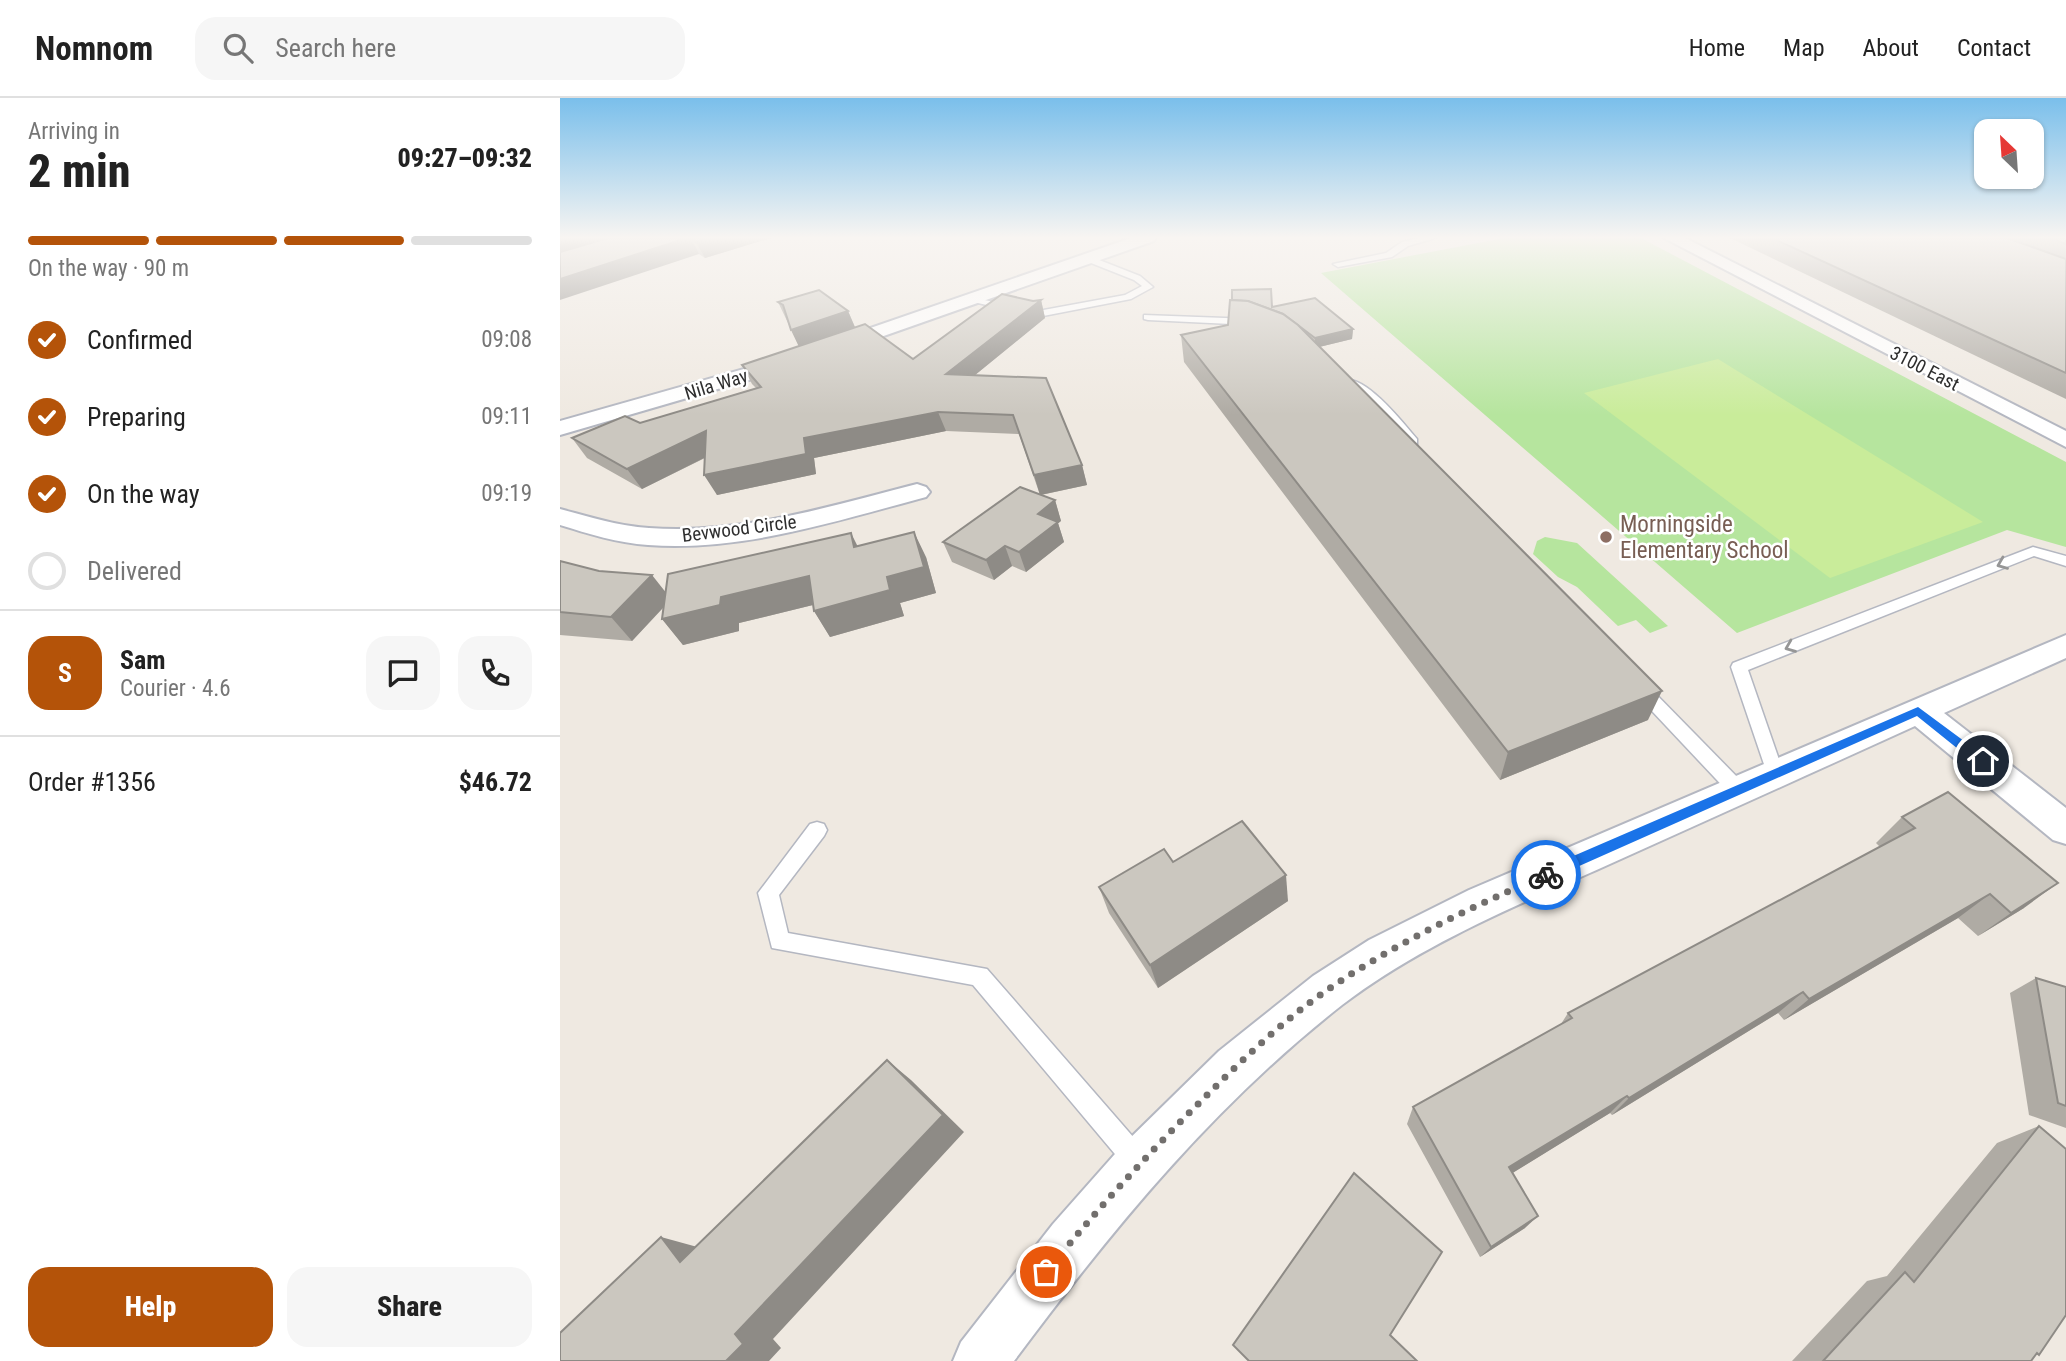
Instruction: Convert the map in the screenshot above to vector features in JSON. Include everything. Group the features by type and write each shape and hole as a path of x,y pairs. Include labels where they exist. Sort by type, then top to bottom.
{"street":[{"name":"Nila Way","path":"560,428 812,354 979,297"},
{"name":"3100 East","path":"1787,297 2066,440"},
{"name":"Bevwood Circle","path":"560,517 585,526 647,536 722,534 800,522 917,492"},
{"path":"980,1361 1070,1242 1139,1163 1235,1067 1286,1022 1328,990 1383,954 1483,902 2066,646"},
{"path":"1918,711 2066,829"}],"lane":[{"path":"970,300 1038,314 1128,297"},
{"path":"1149,317 1252,322 1264,327"},
{"path":"1334,370 1378,403 1423,454"},
{"path":"1774,774 1739,667 2033,551 2066,561"},
{"path":"1633,681 1738,790"},
{"path":"817,830 768,893 780,941 979,975 1139,1163"}],"green space":[{"path":"1349,297 1753,297 2066,462 2066,547 2007,530 1737,633"},
{"path":"1718,359 1983,522 1830,578 1584,393"},
{"path":"1545,537 1577,543 1668,626 1650,633 1636,620 1618,626 1577,587 1558,577 1533,554 1537,541"}],"building":[{"path":"795,297 829,297 848,311 791,330 783,305 778,302"},
{"path":"998,297 1041,300 946,374 1046,378 1082,465 1034,475 1013,415 938,412 804,438 806,454 704,475 706,431 627,469 572,438 625,416 640,423 761,387 742,365 865,324 913,359"},
{"path":"1232,297 1271,297 1272,307 1315,298 1353,329 1315,338 1283,314 1248,301 1232,300"},
{"path":"1900,297 2066,297 2066,373"},
{"path":"1230,300 1248,301 1283,314 1298,325 1662,691 1508,752 1181,335 1228,325"},
{"path":"1020,487 1055,500 1038,514 1058,522 1019,552 1005,546 986,560 943,542"},
{"path":"914,532 924,567 887,577 890,590 814,611 809,576 721,597 720,605 662,619 668,574 851,533 854,547"},
{"path":"560,561 599,571 652,575 611,617 560,612"},
{"path":"1948,792 2058,883 2011,913 1990,894 1809,999 1803,992 1509,1167 1538,1216 1491,1247 1413,1107 1572,1018 1568,1013 1915,828 1902,817"},
{"path":"1242,821 1286,875 1150,965 1099,887 1164,849 1173,862"},
{"path":"2036,978 2066,987 2066,1106 2058,1103"},
{"path":"887,1060 943,1115 735,1334 743,1344 726,1361 560,1361 560,1333 661,1237 680,1262"},
{"path":"2039,1126 2066,1149 2066,1315 2039,1355 2037,1353 2031,1361 1823,1361 1905,1272 1914,1282"},
{"path":"1354,1173 1442,1252 1390,1335 1417,1361 1249,1361 1233,1345"}],"way so far":[{"path":"1046,1272 1139,1163 1235,1067 1286,1022 1383,954 1483,902 1546,875"}],"place":[{"name":"Morningside Elementary School","path":"1606,537"}],"route":[{"path":"1546,875 1918,711 1983,761"}]}
